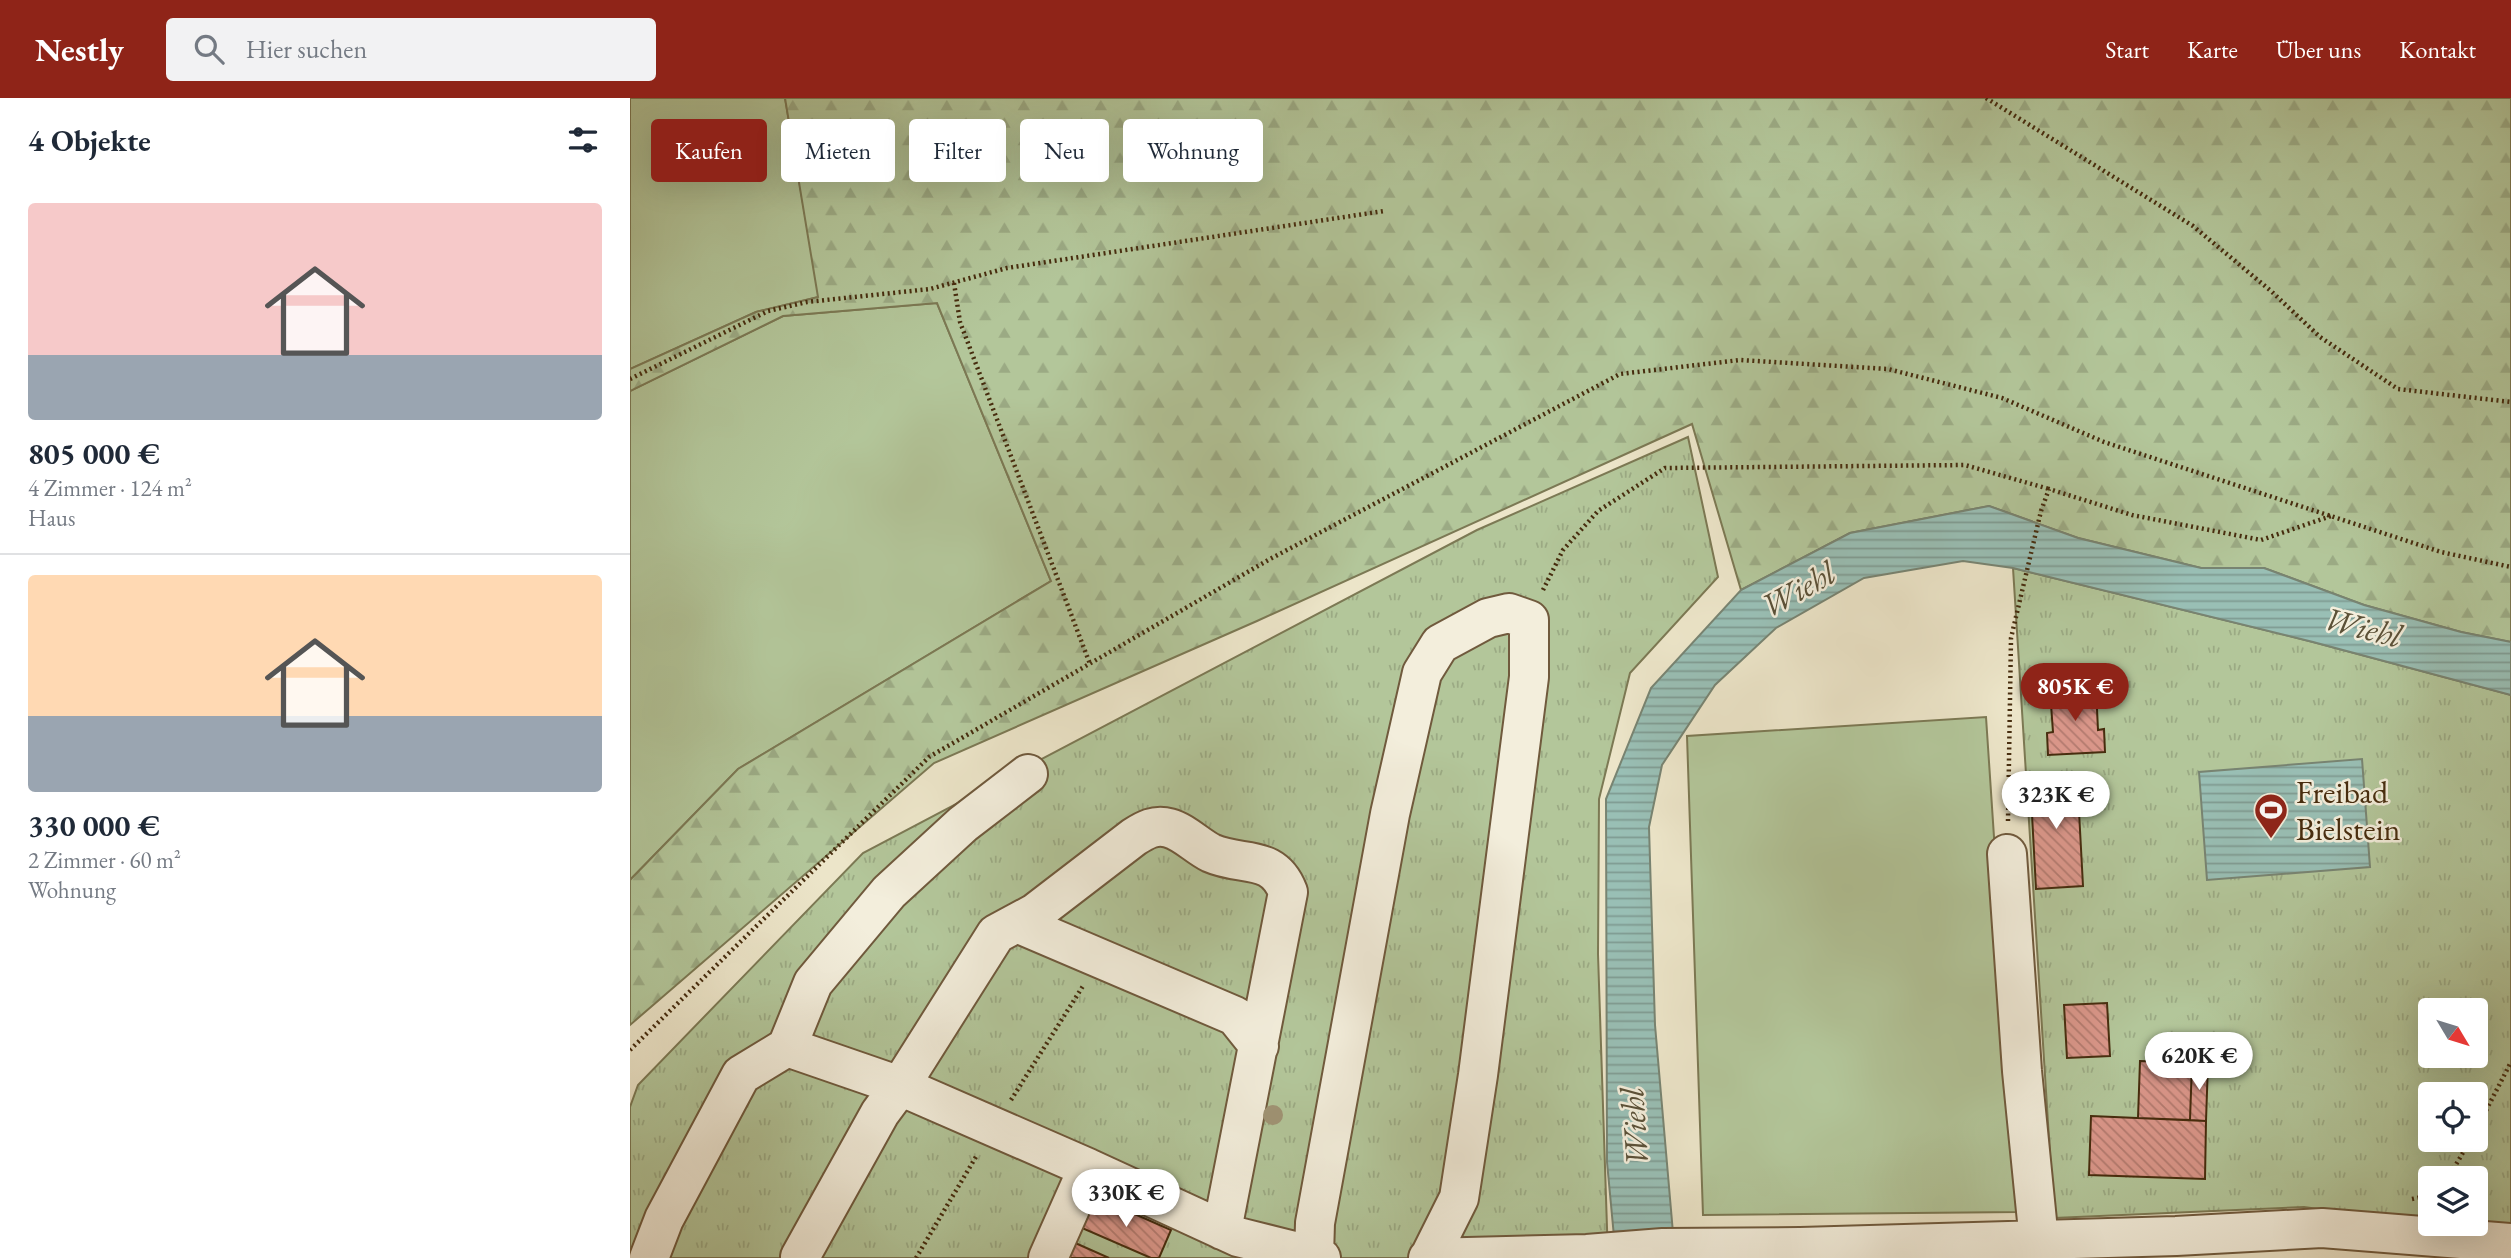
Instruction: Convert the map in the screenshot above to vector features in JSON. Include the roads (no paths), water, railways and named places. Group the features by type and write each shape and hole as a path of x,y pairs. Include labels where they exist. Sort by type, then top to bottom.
{"street":[{"path":"787,1047 900,1086 1238,1237 1316,1257 1315,1223 1385,841 1422,673 1440,644 1488,618 1510,612 1529,620 1529,677 1478,1075 1459,1199 1428,1258 1587,1254 1663,1248 2039,1241 2179,1247 2322,1228 2511,1242"},
{"path":"649,1258 664,1219 741,1075 787,1047 813,984 889,892 963,824 1028,774"},
{"path":"794,1254 880,1113 900,1086 996,934 1035,913 1150,827 1170,828 1212,854 1270,867 1283,878 1288,892 1222,1230"},
{"path":"2007,854 2022,1071 2039,1241"},
{"path":"1017,923 1235,1016 1259,1046"},
{"path":"1048,1258 1088,1168"}],"water":[{"name":"Wiehl","path":"1989,506 2078,538 2201,568 2264,568 2364,605 2461,632 2511,642 2511,695 2313,642 2013,568 1963,561 1864,578 1776,628 1715,685 1662,765 1649,827 1655,1025 1675,1256 1616,1258 1607,1162 1606,799 1651,688 1741,590 1850,533"},
{"path":"2362,759 2370,867 2207,880 2199,772"}],"place":[{"name":"Freibad Bielstein","path":"2271,840"}]}
